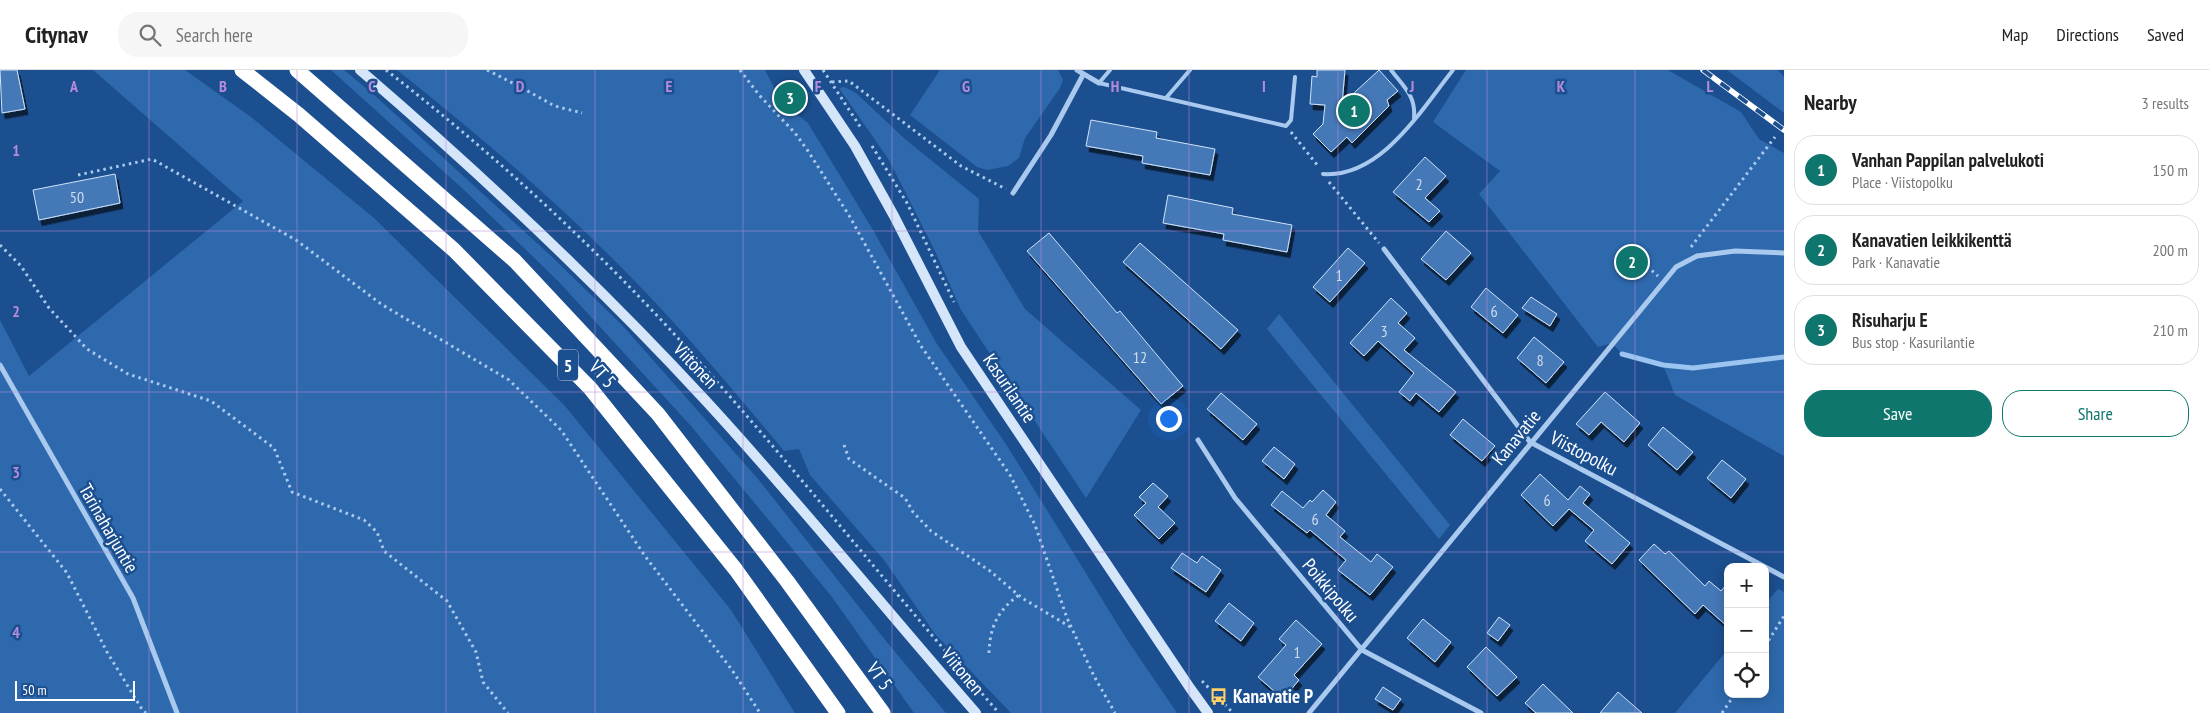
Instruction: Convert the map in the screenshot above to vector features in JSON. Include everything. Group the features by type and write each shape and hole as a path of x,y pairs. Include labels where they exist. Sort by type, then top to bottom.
{"highway":[{"name":"VT 5","path":"242,70 298,115 454,250 590,388 736,570 838,713"},
{"name":"VT 5","path":"297,70 515,261 658,414 787,581 882,713"}],"main road":[{"name":"Viitonen","path":"360,70 413,115 550,241 645,337 802,509 976,713"},
{"name":"Kasurilantie","path":"804,70 855,146 894,216 961,346 1208,713"}],"street":[{"path":"1077,70 1099,83"},
{"path":"1013,193 1051,135 1083,75"},
{"name":"Viistopolku","path":"1384,250 1530,442 1784,577"},
{"name":"Kanavatie","path":"1309,713 1530,442 1676,267 1697,256 1735,251 1784,253"},
{"name":"Tarinaharjuntie","path":"0,365 133,598 177,713"},
{"name":"Poikkipolku","path":"1198,440 1234,498 1362,650 1481,713"}],"lane":[{"path":"1110,70 1099,83 1286,126 1291,120 1295,77"},
{"path":"1166,98 1190,70"},
{"path":"1391,70 1412,98 1415,105 1414,118"},
{"path":"1323,174 1339,175 1369,164 1400,136 1453,70"}],"path":[{"path":"487,70 520,86 527,92 542,97 552,104 582,113"},
{"path":"740,70 759,95 795,133 808,151 850,217 921,346 1010,474 1035,526 1059,598 1072,628 1094,676 1115,713"},
{"path":"823,70 862,130"},
{"path":"832,82 849,81 892,116 961,166 1013,193"},
{"path":"1286,126 1336,193 1384,250"},
{"path":"1676,267 1775,137"},
{"path":"867,138 907,203 956,305"},
{"path":"78,174 152,159 296,240 381,304 509,380 561,430 644,556 732,670 760,713"},
{"path":"0,245 21,266 49,308 87,350 128,374 211,401 274,448 292,492 364,520 377,532 384,551 447,601 476,652 484,682 508,713"},
{"path":"1642,262 1663,282"},
{"path":"844,445 849,459 905,498 913,512 931,531 990,571 1019,595 1072,628"},
{"path":"0,489 67,573 107,652 146,713"},
{"path":"988,653 989,633 1008,603 1019,595"},
{"path":"1769,640 1784,616"},
{"path":"1198,677 1233,713"},
{"path":"1722,713 1732,698"}],"shaded area":[{"path":"93,70 185,70 251,117 374,218 565,406 731,610 795,713 0,713 0,320 29,376 243,201"},
{"path":"331,70 344,70 372,93 550,255 623,326 758,479 886,641 946,713 914,713 832,597 691,426 558,281 463,189"},
{"path":"397,70 765,70 782,103 808,123 873,230 937,344 1006,444 1126,638 1177,713 1011,713 935,634 884,560 810,475 799,449 784,451 724,379 618,264 510,164"},
{"path":"940,70 1058,70 1063,80 1060,88 1025,138 1019,158 1008,166 987,170 977,167 910,115"},
{"path":"1466,70 1668,70 1741,112 1759,139 1784,153 1784,456 1675,395 1663,365 1622,354 1612,343 1598,347 1479,194 1500,171 1433,122"},
{"path":"1727,70 1778,70 1784,77 1784,113"},
{"path":"844,87 856,93 905,139 979,199 978,231 1025,309 1141,410 1086,498 961,310 935,251 889,160 839,88"},
{"path":"1279,314 1450,525 1439,539 1267,329"},
{"path":"1778,589 1784,592 1784,713 1675,713 1724,654 1724,698 1769,698 1769,599"}],"building":[{"path":"0,70 17,70 25,109 2,113"},
{"path":"1317,70 1345,70 1342,104 1379,70 1398,91 1387,100 1389,106 1352,143 1347,137 1331,152 1313,134 1323,124 1325,105 1310,104 1312,76 1317,77"},
{"path":"1091,120 1157,132 1156,138 1215,149 1210,175 1142,163 1143,156 1086,146"},
{"path":"1425,157 1446,176 1425,198 1440,211 1429,222 1393,192"},
{"path":"115,174 120,203 39,220 33,190"},
{"path":"1168,195 1233,208 1232,214 1292,225 1287,252 1223,240 1224,234 1163,223"},
{"path":"1446,231 1471,253 1446,280 1421,259"},
{"path":"1049,233 1117,313 1120,311 1183,386 1161,404 1027,251"},
{"path":"1140,243 1238,330 1221,349 1123,262"},
{"path":"1348,248 1365,263 1330,302 1313,287"},
{"path":"1486,288 1518,315 1503,333 1471,307"},
{"path":"1531,297 1557,314 1550,326 1522,308"},
{"path":"1391,298 1407,313 1398,323 1415,338 1404,350 1456,392 1439,412 1416,393 1410,401 1399,392 1414,373 1378,341 1364,356 1350,343"},
{"path":"1534,337 1564,362 1546,383 1517,358"},
{"path":"1605,392 1640,423 1624,442 1601,422 1589,435 1576,424"},
{"path":"1221,393 1257,424 1243,440 1207,409"},
{"path":"1463,419 1495,446 1482,461 1450,435"},
{"path":"1663,427 1693,452 1677,470 1648,445"},
{"path":"1274,447 1295,464 1284,479 1262,461"},
{"path":"1722,460 1746,479 1731,498 1707,478"},
{"path":"1540,474 1568,500 1580,486 1590,494 1583,503 1630,543 1612,564 1585,541 1594,530 1569,509 1553,526 1521,495"},
{"path":"1153,483 1168,496 1158,507 1175,523 1159,539 1134,515 1146,503 1139,497"},
{"path":"1323,490 1336,502 1326,515 1345,531 1340,537 1371,562 1377,554 1393,567 1370,595 1338,570 1346,560 1310,530 1307,533 1271,505 1282,491 1303,508 1310,500 1312,502"},
{"path":"1654,544 1665,554 1669,551 1705,586 1709,581 1721,591 1724,588 1724,623 1703,605 1695,614 1639,560"},
{"path":"1182,553 1197,563 1202,556 1221,570 1206,592 1171,568"},
{"path":"1229,603 1254,623 1241,641 1215,621"},
{"path":"1499,617 1510,625 1498,641 1487,633"},
{"path":"1423,619 1451,642 1435,662 1407,638"},
{"path":"1296,620 1322,644 1294,675 1299,680 1283,699 1258,677 1286,645 1279,639"},
{"path":"1486,647 1517,677 1497,696 1467,667"},
{"path":"1543,684 1573,713 1536,713 1525,703"},
{"path":"1383,687 1401,699 1393,710 1375,699"},
{"path":"1618,692 1642,713 1600,713"}],"waterway":[{"path":"1622,354 1663,365 1693,368 1784,357"}],"railway":[{"path":"1703,70 1784,130"}],"place":[{"name":"Risuharju E","path":"790,98"},
{"name":"Vanhan Pappilan palvelukoti","path":"1354,111"},
{"name":"Kanavatien leikkikenttä","path":"1632,262"},
{"name":"Kanavatie P","path":"1219,696"}]}
